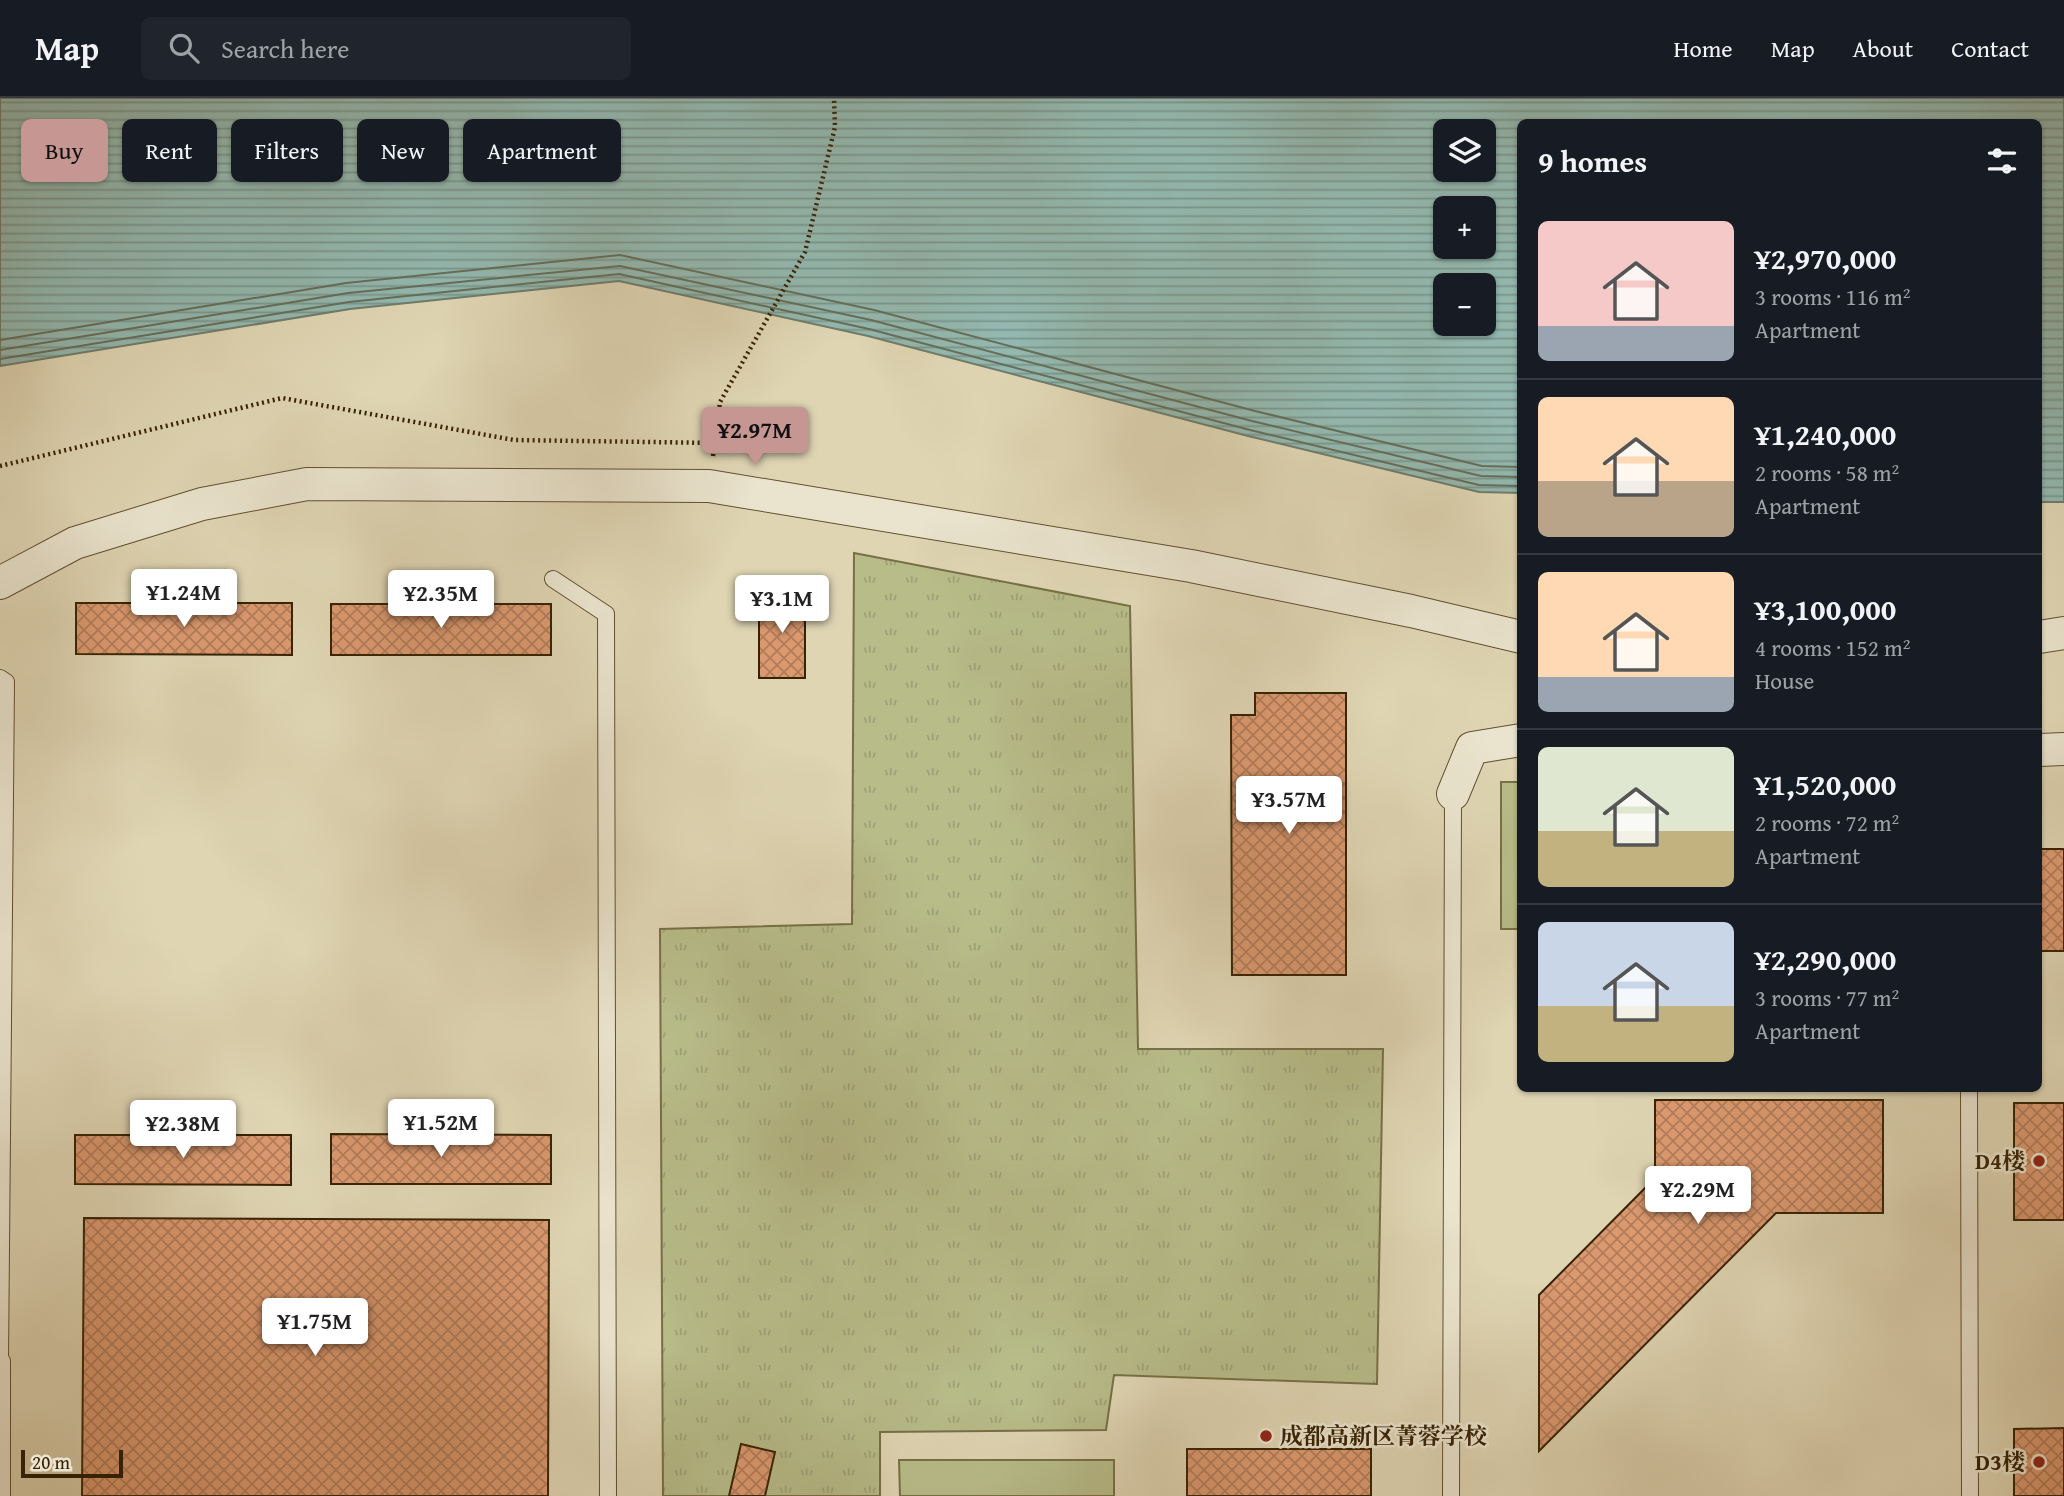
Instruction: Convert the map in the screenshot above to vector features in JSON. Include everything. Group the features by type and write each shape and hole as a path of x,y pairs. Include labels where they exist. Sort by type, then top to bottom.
{"street":[{"path":"0,583 75,543 202,504 307,484 709,486 1191,566 1411,611 1517,636"},
{"path":"2042,637 2064,633"},
{"path":"1452,793 1472,748 1517,741"},
{"path":"2042,750 2064,749"}],"lane":[{"path":"553,579 606,614 608,1496"},
{"path":"0,678 6,682 2,1496"},
{"path":"1451,1496 1452,793"},
{"path":"1969,1092 1970,1496"}],"path":[{"path":"709,486 720,401 805,251 835,127 834,98"},
{"path":"0,466 282,398 514,440 715,443"}],"green space":[{"path":"854,553 1130,606 1138,1049 1383,1049 1377,1384 1114,1375 1106,1430 880,1432 880,1496 663,1496 660,929 852,924"},
{"path":"1501,782 1517,782 1517,929 1501,929"},
{"path":"899,1460 1114,1460 1114,1496 900,1496"}],"water":[{"path":"0,98 2064,98 2064,502 2042,502 2042,119 1517,119 1517,493 1479,492 1248,436 868,336 619,281 350,309 0,366"}],"building":[{"path":"759,592 805,592 805,678 759,678"},
{"path":"76,603 292,603 292,655 76,654"},
{"path":"331,604 551,604 551,655 331,655"},
{"path":"1255,693 1346,693 1346,975 1232,975 1231,715 1255,715"},
{"path":"2042,849 2064,849 2064,951 2042,951"},
{"path":"1655,1100 1883,1100 1883,1213 1776,1213 1539,1451 1539,1295 1655,1178"},
{"name":"D4楼","path":"2014,1103 2064,1103 2064,1220 2014,1220"},
{"path":"331,1134 551,1135 551,1184 331,1184"},
{"path":"75,1135 291,1135 291,1185 75,1184"},
{"path":"84,1218 549,1220 548,1496 82,1496"},
{"name":"D3楼","path":"2064,1428 2064,1496 2014,1496 2014,1429"},
{"path":"741,1444 775,1452 765,1496 729,1496"},
{"path":"1187,1449 1371,1449 1371,1496 1187,1496"}],"place":[{"name":"D4楼","path":"2039,1161"},
{"name":"成都高新区菁蓉学校","path":"1266,1436"},
{"name":"D3楼","path":"2039,1462"}]}
